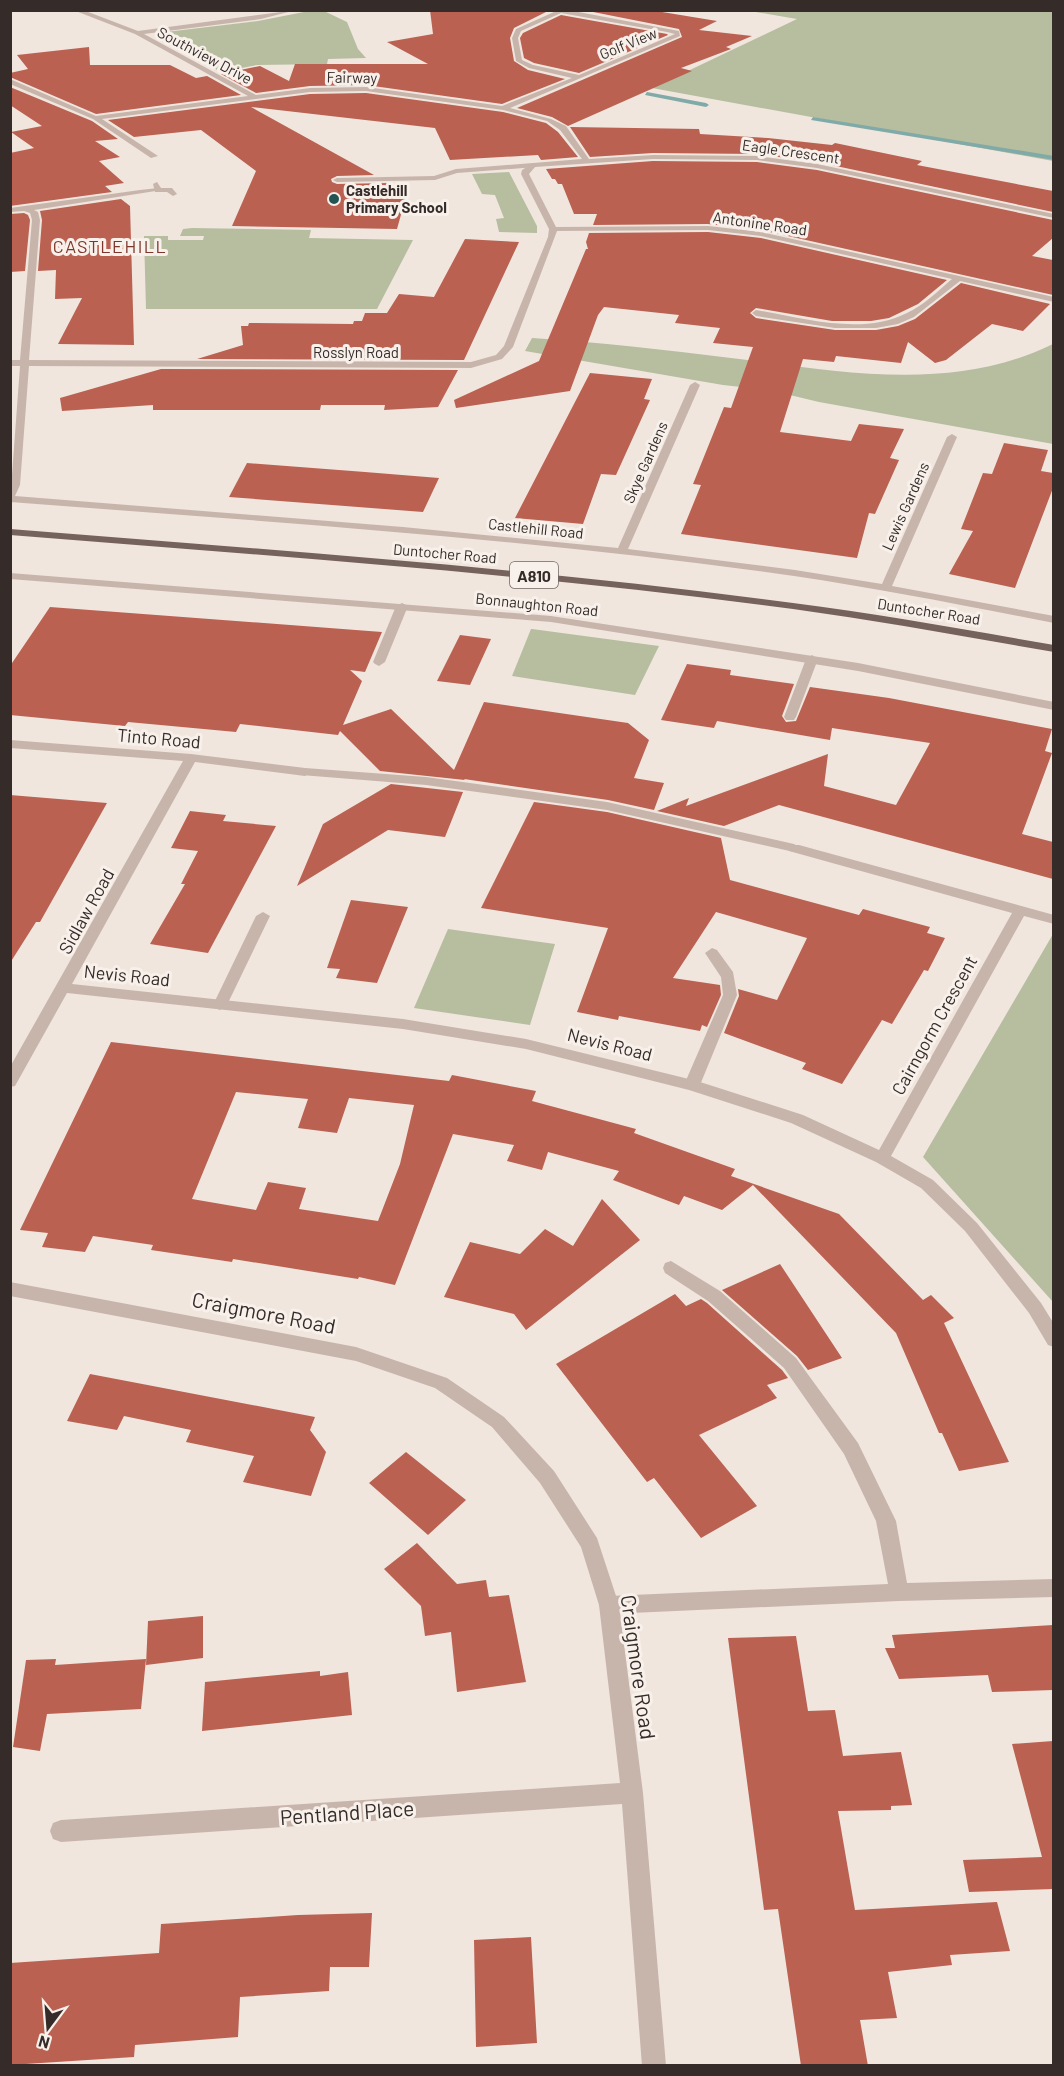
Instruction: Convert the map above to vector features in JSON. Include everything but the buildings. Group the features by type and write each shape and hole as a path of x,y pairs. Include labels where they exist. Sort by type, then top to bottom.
{"main road":[{"name":"Duntocher Road","path":"10,532 502,572 706,593 976,633 1053,649"}],"street":[{"name":"Southview Drive","path":"76,10 137,33 255,97"},
{"path":"137,33 261,17 293,10"},
{"path":"558,11 518,30 515,38 519,61 531,67 578,77"},
{"name":"Golf View","path":"503,108 678,35 676,32 667,30 558,11"},
{"path":"10,81 95,118 154,156"},
{"name":"Fairway","path":"95,118 310,90 366,89 503,108 549,120 563,128 587,162"},
{"name":"Eagle Crescent","path":"337,180 435,178 456,171 697,156 777,160 817,166 1053,216"},
{"path":"533,165 526,170 525,174 553,229"},
{"path":"10,210 27,210 157,187 169,190 173,194"},
{"path":"10,497 15,485 36,220 34,212 27,210"},
{"name":"Antonine Road","path":"553,229 708,228 738,231 779,237 1053,300"},
{"name":"Rosslyn Road","path":"10,363 471,365 499,357 508,347 552,237 553,229"},
{"path":"756,313 839,324 882,324 911,315 959,278"},
{"name":"Skye Gardens","path":"622,551 695,385"},
{"name":"Lewis Gardens","path":"886,588 952,437"},
{"name":"Castlehill Road","path":"10,497 622,551 761,568 886,588 1053,620"},
{"name":"Bonnaughton Road","path":"10,576 551,619 812,659 991,692 1053,706"},
{"path":"379,662 402,606"},
{"path":"790,717 812,659"},
{"name":"Tinto Road","path":"10,744 191,758 305,772 426,781 608,806 794,848 1020,911"},
{"name":"Sidlaw Road","path":"10,1082 191,758"},
{"path":"1020,911 1053,920"},
{"name":"Cairngorm Crescent","path":"882,1158 1020,911"},
{"path":"220,1005 263,915"},
{"path":"692,1085 730,995 731,983 728,972 712,953"},
{"name":"Nevis Road","path":"64,988 457,1032 526,1044 692,1085 798,1119 882,1158 927,1185 971,1227 1035,1308 1053,1340"},
{"path":"671,1268 714,1296 790,1363 851,1449 886,1521 899,1592"},
{"name":"Craigmore Road","path":"10,1289 356,1354 441,1383 498,1422 547,1477 590,1544 609,1605 632,1794 654,2066"},
{"path":"609,1605 1053,1587"},
{"name":"Pentland Place","path":"61,1831 632,1794"}],"green space":[{"path":"309,11 324,11 347,22 358,49 366,58 328,59 327,64 257,65 221,72 156,38 166,32 258,21"},
{"path":"750,11 1053,11 1053,161 652,88 797,19"},
{"path":"509,172 537,226 537,233 499,232 496,219 504,218 495,195 482,194 472,174"},
{"path":"183,229 311,230 309,238 413,240 377,309 146,309 144,236 168,236 168,240 203,240 204,236 180,236"},
{"path":"532,338 894,375 935,374 975,369 1015,359 1053,344 1053,444 819,402 769,390 723,385 525,351"},
{"path":"531,629 659,646 635,695 512,676"},
{"path":"448,929 555,944 530,1025 414,1008"},
{"path":"1053,934 1054,1302 923,1157"}],"waterway":[{"path":"647,94 706,105"},
{"path":"813,119 1054,158"}],"place":[{"name":"Castlehill Primary School","path":"334,199"}],"district":[{"name":"CASTLEHILL","path":"110,246"}]}
